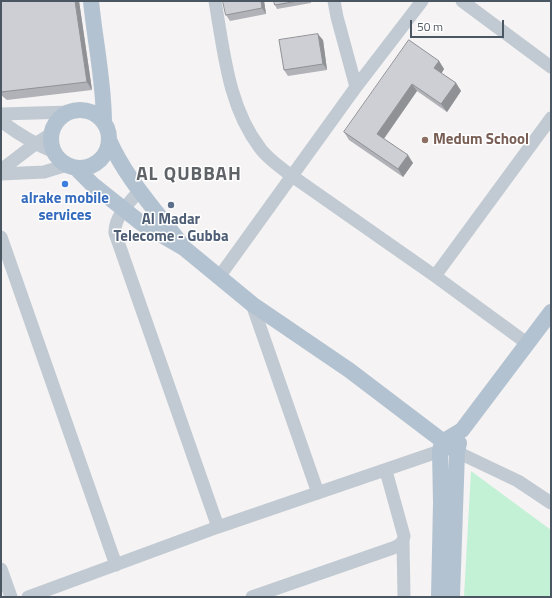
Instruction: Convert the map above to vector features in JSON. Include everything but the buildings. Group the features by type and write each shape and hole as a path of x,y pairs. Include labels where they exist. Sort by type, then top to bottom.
{"main road":[{"path":"91,1 102,82 104,123"},
{"path":"72,166 86,167 95,164 102,158 107,150 109,140 108,131 98,116 89,112 80,110 70,112 62,116 55,124 51,134 51,143 54,152 60,160 72,166 141,223 184,248 252,304 349,370 441,447 457,452"},
{"path":"109,140 115,153 139,191 184,248"},
{"path":"441,447 462,430 551,312"},
{"path":"452,597 457,452 462,430"},
{"path":"439,597 441,447"}],"street":[{"path":"215,1 231,89 248,131 261,150 292,176 436,276 528,344"},
{"path":"334,1 356,88"},
{"path":"219,277 356,88 422,1"},
{"path":"462,1 551,68"},
{"path":"1,114 70,112"},
{"path":"436,276 551,118"},
{"path":"1,121 15,132 35,144 54,152"},
{"path":"1,170 35,144 51,134"},
{"path":"1,174 44,172 72,166"},
{"path":"139,191 116,222 115,233 218,527"},
{"path":"1,237 116,565"},
{"path":"252,304 318,493"},
{"path":"28,597 218,527 386,471 441,447"},
{"path":"457,452 518,481 551,503"},
{"path":"386,471 404,536 404,597"},
{"path":"252,597 399,546 403,542"},
{"path":"1,569 11,597"}],"green space":[{"path":"471,471 551,530 551,597 464,597"}],"place":[{"name":"Medum School","path":"425,140"},
{"name":"alrake mobile services","path":"65,184"},
{"name":"Al Madar Telecome - Gubba","path":"171,205"}],"district":[{"name":"AL QUBBAH","path":"189,175"}]}
